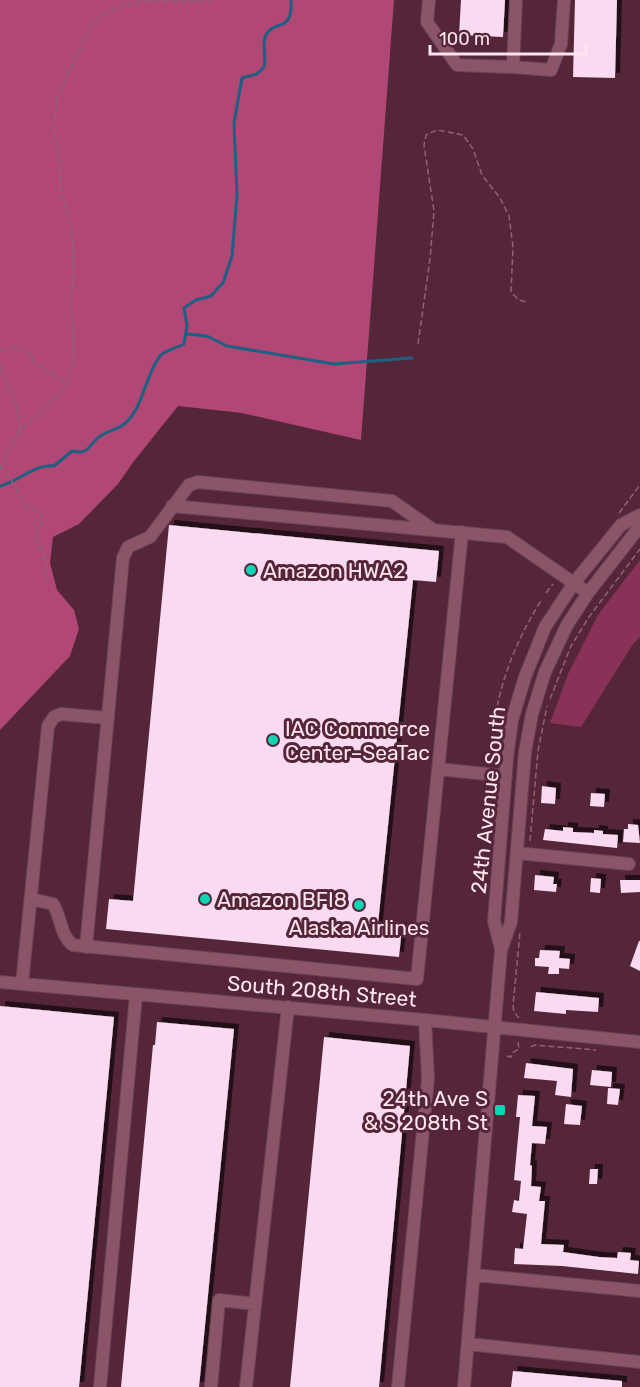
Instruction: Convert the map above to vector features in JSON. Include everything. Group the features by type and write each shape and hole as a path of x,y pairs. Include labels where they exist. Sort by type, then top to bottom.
{"street":[{"path":"429,0 427,22 457,65 551,70 561,44 564,0"},
{"path":"513,67 516,0"},
{"path":"86,947 123,558 128,547 150,537 189,484 198,482 392,501 432,529"},
{"path":"172,506 507,537 588,593"},
{"name":"24th Avenue South","path":"501,950 494,921 506,777 512,720 525,677 545,627 574,583 621,525 640,514"},
{"name":"24th Avenue South","path":"464,1387 501,950 511,922 525,752 532,714 545,672 567,625 588,593 637,530 640,522"},
{"path":"31,899 53,904 58,912 67,941 73,945 417,979 462,532"},
{"path":"22,984 48,726 54,717 61,714 108,718"},
{"path":"438,769 506,777"},
{"path":"517,853 629,864"},
{"name":"South 208th Street","path":"0,982 288,1007 640,1042"},
{"path":"100,1387 136,995"},
{"path":"246,1387 288,1007"},
{"path":"398,1387 428,1079 425,1020"},
{"path":"474,1275 640,1291"},
{"path":"212,1387 219,1300 255,1304"},
{"path":"468,1344 640,1362"}],"path":[{"path":"119,0 120,6"},
{"path":"45,582 47,564 34,535 42,522 42,517 39,512 27,506 24,497 0,467 20,431 67,385 74,351 71,301 74,277 72,229 61,193 59,155 54,128 55,105 62,84 92,26 105,13 120,6 138,2 216,0"},
{"path":"418,344 434,211 424,145 426,135 437,130 463,135 473,149 482,176 500,198 508,216 513,247 511,292 519,300 527,302"},
{"path":"0,351 17,347 24,350 30,354 35,363 67,385"},
{"path":"0,365 7,385 13,392 18,405 20,431"},
{"path":"530,848 540,742 548,704 559,672 571,646 589,617 640,549"},
{"path":"493,742 496,709 509,664 530,618 542,599"},
{"path":"521,925 513,1006 515,1015 521,1019"},
{"path":"507,1056 511,1057 512,1053 519,1049 518,1046"},
{"path":"531,1047 603,1050"}],"shaded area":[{"path":"0,0 394,0 361,440 242,413 178,406 118,484 79,524 53,537 50,563 57,590 74,610 79,629 70,656 0,730"},
{"path":"640,560 640,637 633,644 581,727 550,723 568,674 598,615"}],"building":[{"path":"461,0 505,0 503,37 459,35"},
{"path":"575,0 617,0 615,78 573,77"},
{"name":"IAC Commerce Center–SeaTac","path":"169,525 439,551 436,582 413,580 378,924 402,927 399,957 106,929 109,899 133,901"},
{"path":"542,786 556,788 555,804 541,803"},
{"path":"591,793 605,794 604,807 590,806"},
{"path":"628,824 638,825 640,843 623,842 624,829 628,829"},
{"path":"563,827 573,828 573,832 594,833 594,830 603,831 603,834 618,835 617,848 543,840 545,829 563,831"},
{"path":"535,875 554,877 553,884 557,884 556,892 534,890"},
{"path":"591,878 601,879 600,893 590,892"},
{"path":"620,880 640,880 640,892 621,893"},
{"path":"640,941 640,971 630,966"},
{"path":"540,950 560,951 559,958 570,959 569,969 559,968 559,974 548,974 549,967 535,966 535,958 539,958"},
{"path":"536,992 599,998 598,1012 566,1010 566,1014 534,1011"},
{"path":"0,1006 114,1017 79,1387 0,1387"},
{"path":"157,1022 234,1029 199,1387 121,1387"},
{"path":"324,1037 410,1046 379,1387 290,1387"},
{"path":"526,1063 573,1069 571,1097 555,1095 557,1081 524,1078"},
{"path":"592,1070 612,1072 611,1087 590,1085"},
{"path":"608,1088 620,1089 618,1105 607,1104"},
{"path":"518,1095 535,1096 532,1126 547,1127 545,1144 532,1143 530,1165 532,1166 531,1186 541,1187 539,1201 545,1201 541,1244 564,1245 563,1252 599,1257 617,1258 618,1252 631,1253 630,1260 639,1261 638,1274 562,1266 514,1264 515,1248 523,1249 527,1214 512,1212 514,1200 519,1201 521,1181 514,1180 520,1117 516,1117"},
{"path":"566,1104 582,1106 580,1125 564,1124"},
{"path":"590,1169 598,1169 597,1184 589,1184"},
{"path":"513,1371 622,1381 622,1387 511,1387"}],"waterway":[{"path":"0,486 33,470 54,466 72,451 83,452 97,438 123,425 140,402 150,373 160,356 184,344 187,325 184,308 196,300 211,296 223,283 232,256 237,195 234,123 242,78 257,74 264,67 266,35 269,30 286,22 289,18 291,0"},
{"path":"187,334 207,336 227,346 334,364 412,358"}],"place":[{"name":"Amazon HWA2","path":"251,570"},
{"name":"IAC Commerce Center–SeaTac","path":"273,740"},
{"name":"Amazon BFI8","path":"205,899"},
{"name":"Alaska Airlines","path":"359,905"},
{"name":"24th Ave S & S 208th St","path":"500,1110"}]}
